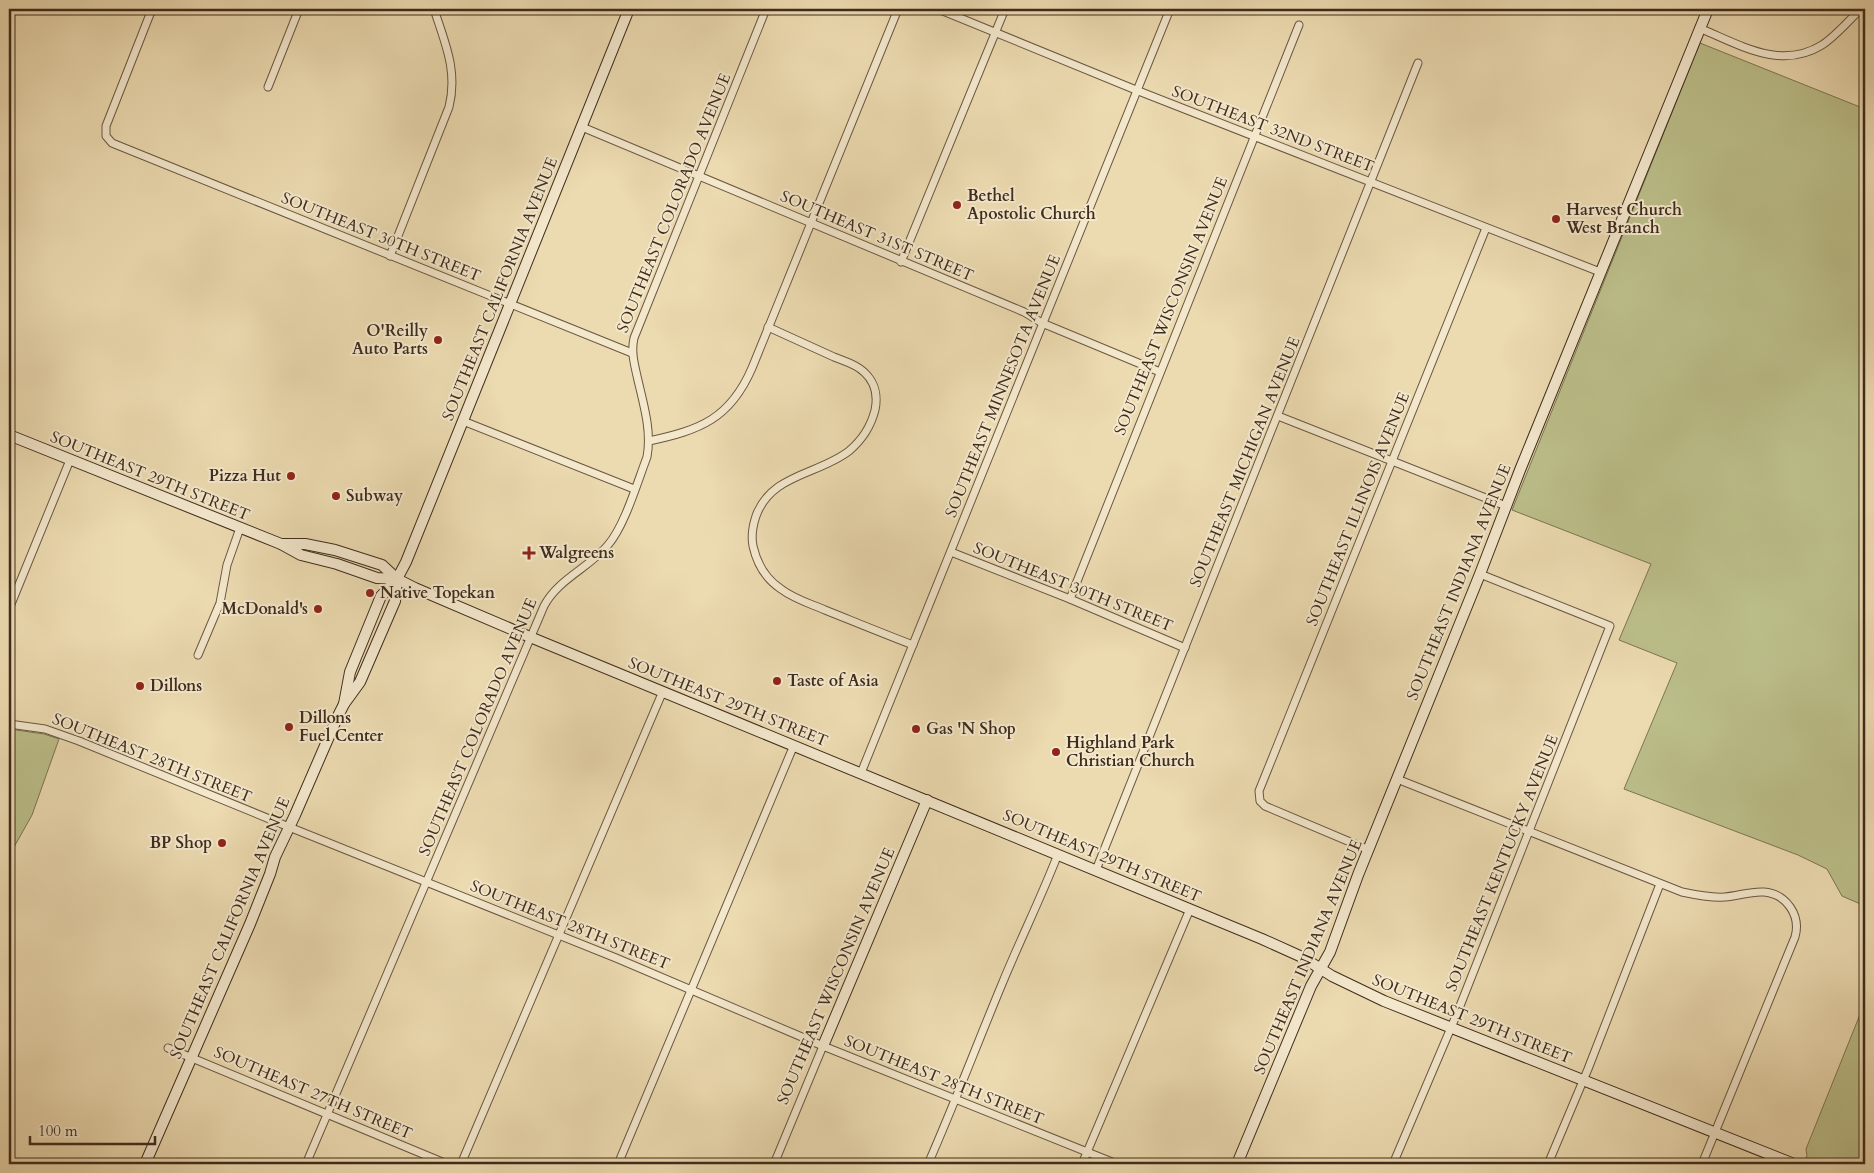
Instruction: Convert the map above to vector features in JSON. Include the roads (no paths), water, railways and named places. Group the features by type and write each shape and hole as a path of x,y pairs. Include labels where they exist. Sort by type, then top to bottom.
{"main road":[{"name":"SOUTHEAST CALIFORNIA AVENUE","path":"344,704 350,672 381,596 397,579 406,562 629,9"},
{"name":"SOUTHEAST INDIANA AVENUE","path":"1237,1164 1311,986 1330,952 1506,506 1708,9"},
{"name":"SOUTHEAST 29TH STREET","path":"9,435 281,544 305,544 350,553 382,565 397,579 530,637 1282,948 1307,960 1332,976 1384,1001 1794,1164"},
{"name":"SOUTHEAST CALIFORNIA AVENUE","path":"145,1164 250,924 288,827 344,704 360,682 395,602 397,579"},
{"name":"SOUTHEAST WISCONSIN AVENUE","path":"823,1046 927,800"}],"street":[{"name":"SOUTHEAST 30TH STREET","path":"152,9 106,126 105,133 108,139 119,146 632,353"},
{"path":"268,87 299,9"},
{"path":"390,256 449,107 452,95 453,77 451,63 434,9"},
{"name":"SOUTHEAST COLORADO AVENUE","path":"306,1164 544,606 555,590 601,553 614,536 647,457 650,441 632,353 634,338 766,9"},
{"path":"650,441 696,429 721,413 734,400 748,379 898,9"},
{"name":"SOUTHEAST 32ND STREET","path":"938,9 1136,90 1600,272"},
{"path":"901,262 1005,9"},
{"name":"SOUTHEAST MINNESOTA AVENUE","path":"861,773 1170,9"},
{"path":"1699,28 1764,54 1790,56 1811,51 1823,44 1862,9 1865,12"},
{"name":"SOUTHEAST WISCONSIN AVENUE","path":"1070,599 1299,25"},
{"name":"SOUTHEAST MICHIGAN AVENUE","path":"1096,870 1418,63"},
{"name":"SOUTHEAST 31ST STREET","path":"582,127 1024,312 1042,323 1160,372"},
{"name":"SOUTHEAST ILLINOIS AVENUE","path":"1369,850 1273,810 1260,801 1259,791 1486,228"},
{"path":"768,328 861,369 872,382 876,401 873,417 868,429 853,448 838,458 786,481 764,500 752,532 752,543 759,565 773,583 792,596 913,645"},
{"path":"1278,416 1506,506"},
{"path":"463,421 634,489"},
{"path":"9,609 70,460"},
{"path":"198,655 220,603 227,565 240,528"},
{"name":"SOUTHEAST 30TH STREET","path":"951,552 1070,599 1185,648"},
{"name":"SOUTHEAST KENTUCKY AVENUE","path":"1393,1164 1450,1027 1610,626 1480,574"},
{"path":"461,1164 663,691"},
{"name":"SOUTHEAST 28TH STREET","path":"9,724 54,731 288,827 560,935 823,1046 1117,1164"},
{"path":"618,1164 794,745"},
{"path":"1397,779 1682,892 1700,896 1726,897 1761,892 1771,893 1780,897 1793,910 1796,919 1795,937 1702,1164"},
{"path":"928,1164 1058,854"},
{"path":"1548,1164 1583,1081 1660,884"},
{"path":"1082,1164 1190,909"},
{"name":"SOUTHEAST WISCONSIN AVENUE","path":"774,1164 823,1046"},
{"name":"SOUTHEAST 27TH STREET","path":"168,1048 447,1164"}],"place":[{"name":"Bethel Apostolic Church","path":"957,205"},
{"name":"Harvest Church West Branch","path":"1556,219"},
{"name":"O'Reilly Auto Parts","path":"438,340"},
{"name":"Pizza Hut","path":"291,476"},
{"name":"Subway","path":"336,496"},
{"name":"Walgreens","path":"529,553"},
{"name":"Native Topekan","path":"370,593"},
{"name":"McDonald's","path":"318,609"},
{"name":"Taste of Asia","path":"777,681"},
{"name":"Dillons","path":"140,686"},
{"name":"Dillons Fuel Center","path":"289,727"},
{"name":"Gas 'N Shop","path":"916,729"},
{"name":"Highland Park Christian Church","path":"1056,752"},
{"name":"BP Shop","path":"222,843"}]}
